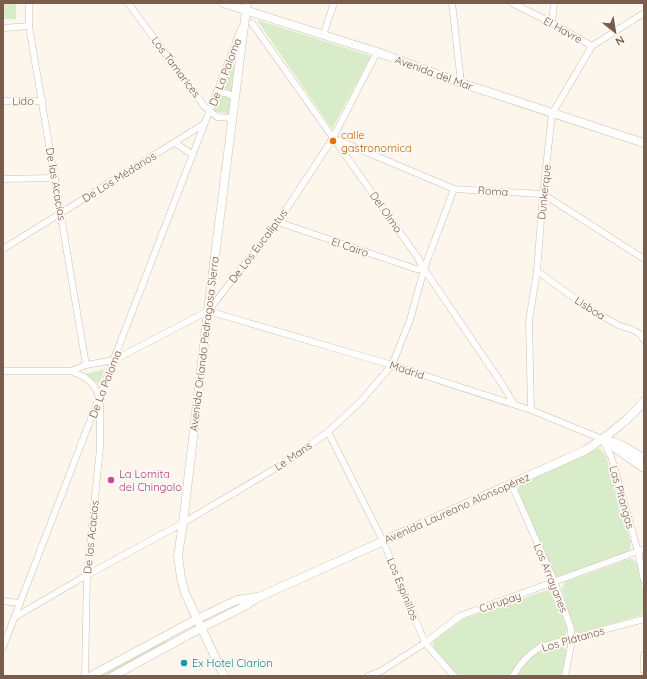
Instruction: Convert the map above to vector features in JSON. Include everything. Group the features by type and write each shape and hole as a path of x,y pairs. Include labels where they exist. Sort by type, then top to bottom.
{"street":[{"name":"De las Acacias","path":"29,3 29,26 43,100 86,365"},
{"name":"Los Tamarices","path":"128,3 209,111 217,117"},
{"name":"Avenida del Mar","path":"223,3 247,7 461,83 644,143"},
{"path":"323,35 334,3"},
{"path":"452,3 461,83"},
{"name":"El Havre","path":"512,3 552,23 592,46"},
{"path":"552,23 554,3"},
{"name":"Avenida Orlando Pedragosa Sierra","path":"224,676 185,593 178,556 234,98 248,23 247,7"},
{"name":"Dunkerque","path":"531,410 529,321 537,271 543,194 552,114 592,46 644,13"},
{"name":"De La Paloma","path":"3,647 100,398 209,111 248,23"},
{"name":"Del Olmo","path":"248,23 333,138 418,258 514,404"},
{"path":"3,28 29,26"},
{"name":"De Los Eucaliptus","path":"3,371 71,371 86,365 114,360 208,311 278,222 333,138 377,52"},
{"path":"215,96 223,93 231,95 234,98"},
{"name":"Lido","path":"3,102 43,100"},
{"path":"217,117 232,118"},
{"name":"De La Paloma","path":"205,122 217,117"},
{"name":"De Los Médanos","path":"3,249 175,143 205,122"},
{"name":"Roma","path":"333,138 454,189 543,194 644,259"},
{"path":"175,143 193,154"},
{"path":"3,179 55,178"},
{"name":"Le Mans","path":"15,617 87,575 183,523 283,464 328,432 361,401 392,365 410,320 424,269 454,189"},
{"name":"El Cairo","path":"278,222 416,269 424,269"},
{"name":"Lisboa","path":"537,271 588,308 618,325 633,330 640,334 644,340"},
{"name":"Madrid","path":"208,311 392,365 514,404 602,439"},
{"path":"71,371 86,378 94,386 100,398"},
{"name":"De las Acacias","path":"85,676 87,575 100,448 100,398"},
{"name":"Avenida Laureano Alonsopérez","path":"113,676 232,613 259,597 586,450 623,423 644,401"},
{"name":"Los Espinillos","path":"328,432 383,541 425,643 454,676"},
{"path":"602,439 613,441 644,459"},
{"path":"602,439 644,468"},
{"name":"Las Pitangas","path":"602,439 611,456 641,550 644,580"},
{"name":"Los Arrayanes","path":"511,484 555,583 571,630 572,638 565,676"},
{"name":"Curupay","path":"368,676 381,671 425,643 460,616 555,583 641,550"},
{"name":"Avenida Laureano Alonsopérez","path":"91,676 228,604 237,600 259,597"},
{"path":"3,601 20,603"},
{"path":"228,604 232,613"},
{"name":"Los Plátanos","path":"513,676 521,663 532,652 540,647 644,619"},
{"path":"169,634 174,643"},
{"path":"644,655 644,670"}],"green space":[{"path":"3,3 16,3 16,19 3,19"},
{"path":"257,20 371,56 332,129"},
{"path":"238,44 230,114 212,111"},
{"path":"105,369 99,384 85,374"},
{"path":"599,448 606,456 631,543 630,550 626,553 561,577 556,576 518,491 519,486 522,483"},
{"path":"629,559 633,559 636,563 641,576 644,613 642,615 577,633 575,632 562,590 565,582"},
{"path":"550,589 555,594 567,629 566,634 563,637 531,649 520,660 509,676 459,676 433,648 434,640 463,619"},
{"path":"166,639 166,643 107,676 97,676"},
{"path":"559,645 563,646 567,652 561,676 517,676 534,655"}],"place":[{"name":"calle gastronomica","path":"333,141"},
{"name":"La Lomita del Chingolo","path":"111,480"},
{"name":"Ex Hotel Clarion","path":"184,663"}]}
